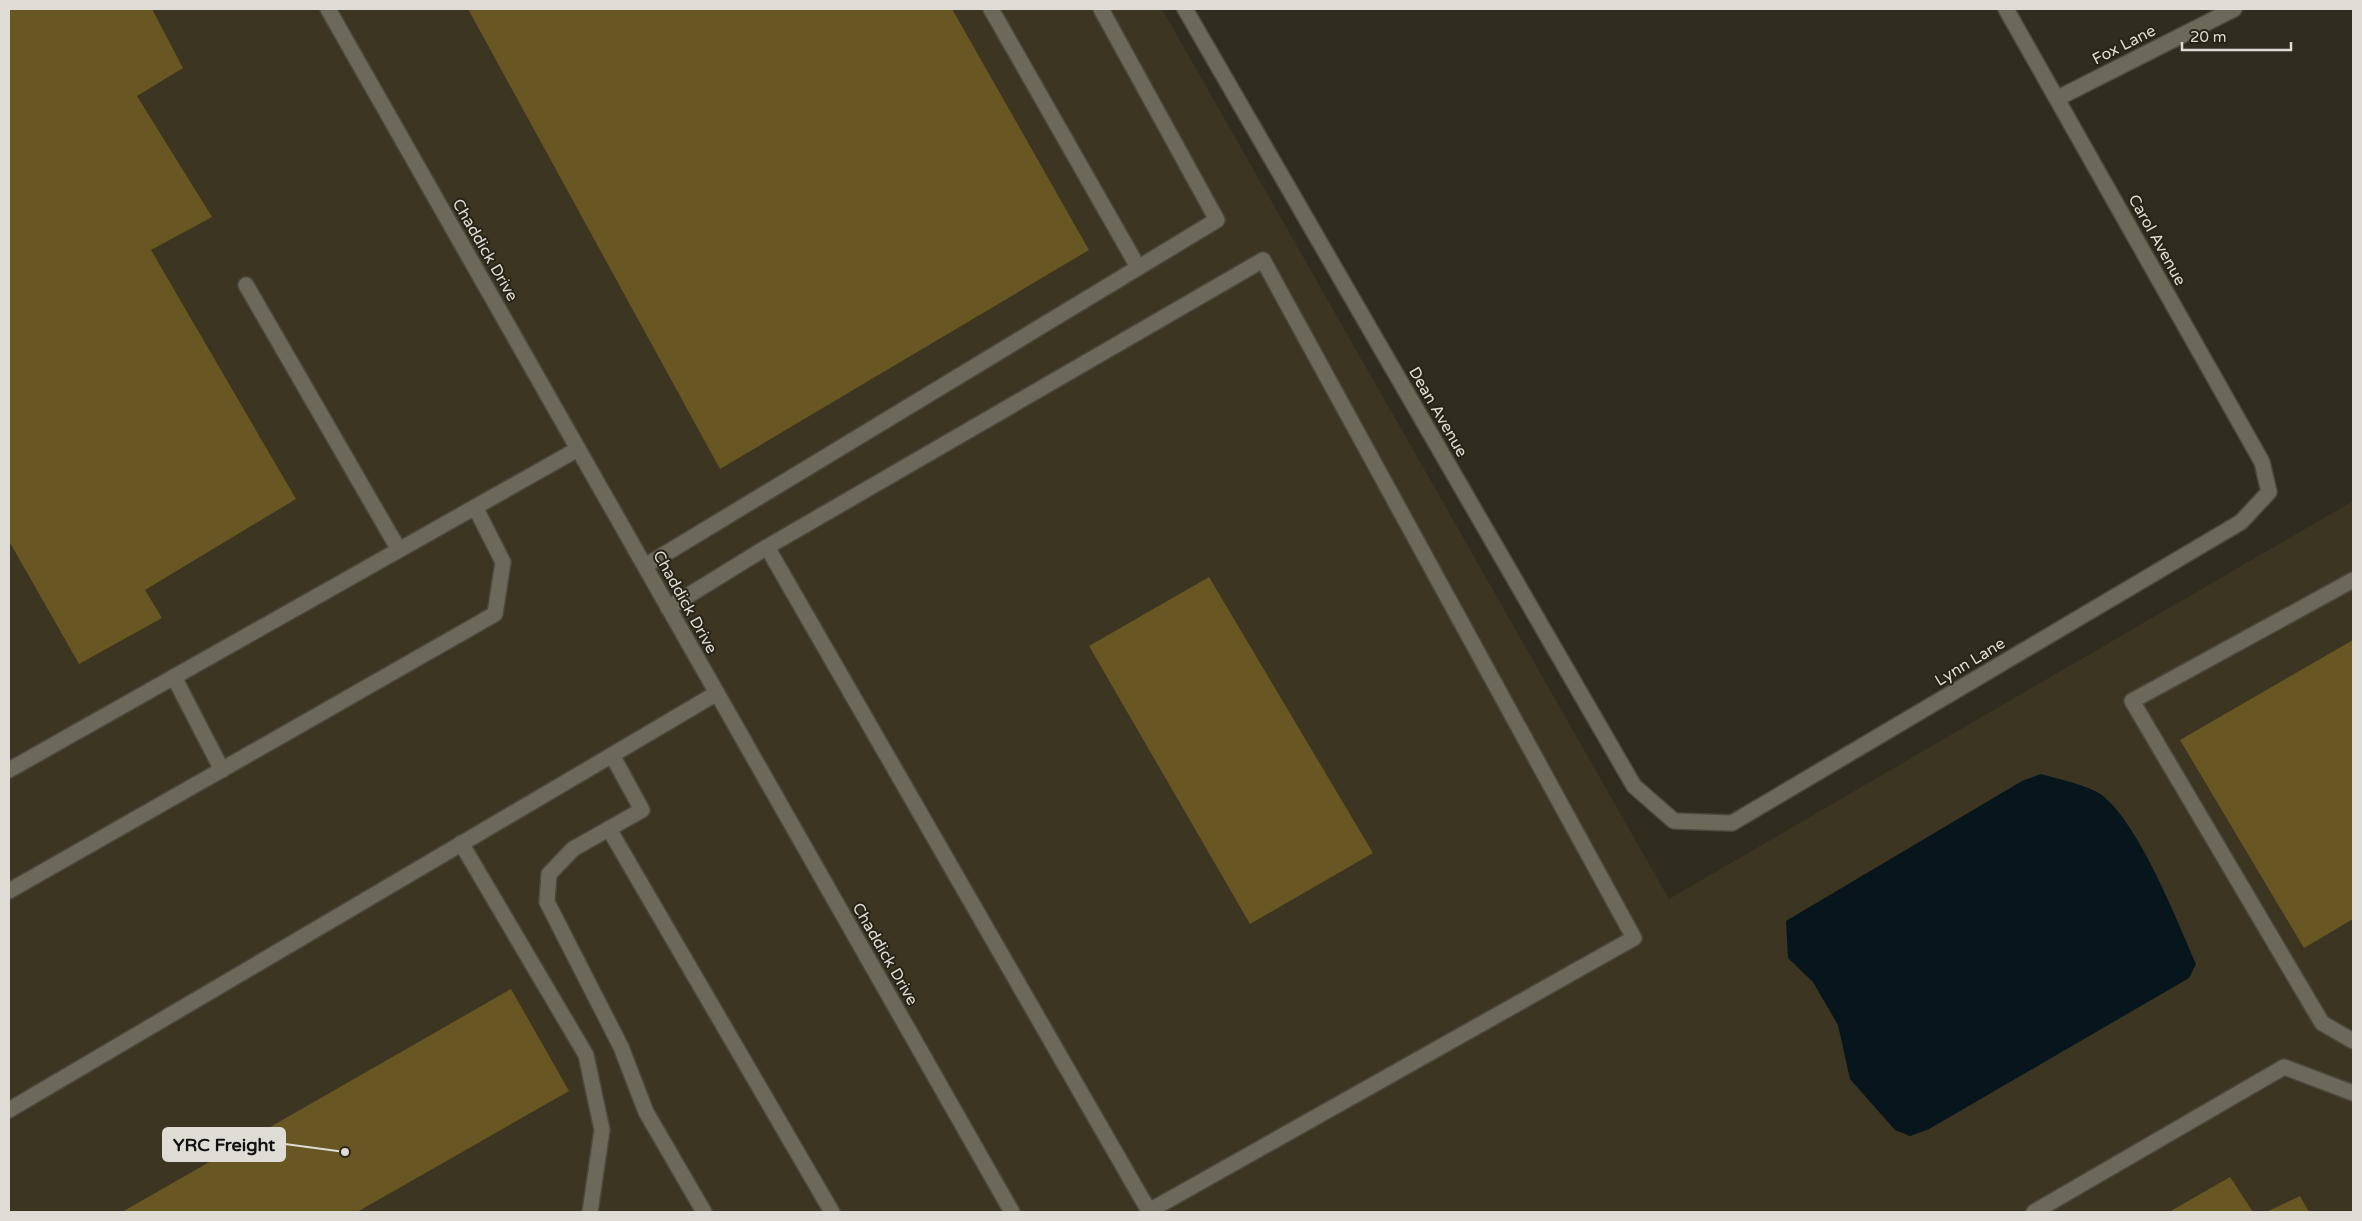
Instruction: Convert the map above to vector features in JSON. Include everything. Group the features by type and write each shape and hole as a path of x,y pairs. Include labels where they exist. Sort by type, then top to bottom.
{"street":[{"name":"Chaddick Drive","path":"328,9 1012,1212"},
{"path":"991,9 1138,267"},
{"path":"645,566 1217,220 1101,9"},
{"name":"Dean Avenue","path":"1184,9 1634,786 1674,821"},
{"name":"Carol Avenue","path":"2006,9 2262,462 2269,492"},
{"name":"Fox Lane","path":"2058,98 2234,9"},
{"path":"668,608 767,547 1263,260 1634,938 1148,1212 767,547"},
{"path":"246,285 398,550"},
{"path":"9,770 578,448"},
{"name":"Lynn Lane","path":"1674,821 1732,823 2241,522 2269,492"},
{"path":"9,891 495,614 503,562 475,507"},
{"path":"2353,580 2132,701 2322,1023 2353,1041"},
{"path":"174,677 222,770"},
{"path":"9,1110 717,693"},
{"path":"612,754 642,810 573,849 549,874 547,902 621,1047 646,1112 704,1212"},
{"path":"609,829 832,1212"},
{"path":"461,843 586,1055 602,1130 590,1212"},
{"path":"2034,1212 2284,1067 2353,1093"}],"shaded area":[{"path":"9,9 1162,9 1669,899 2353,501 2353,1212 9,1212"},
{"path":"2041,774 2075,783 2095,791 2110,802 2125,820 2153,869 2196,964 2189,978 1929,1129 1910,1136 1895,1130 1850,1079 1838,1025 1813,982 1788,958 1786,921 2022,781"}],"building":[{"path":"9,9 152,9 183,68 137,96 212,217 151,250 296,499 145,590 162,618 79,664 9,541"},
{"path":"468,9 952,9 1089,250 720,469"},
{"path":"1209,577 1373,853 1250,924 1089,646"},
{"path":"2353,640 2353,919 2304,948 2180,740"},
{"path":"511,989 569,1091 357,1212 122,1212"},
{"path":"2230,1177 2253,1212 2169,1212"},
{"path":"2300,1196 2309,1212 2266,1212"}],"place":[{"name":"YRC Freight","path":"345,1152"}]}
